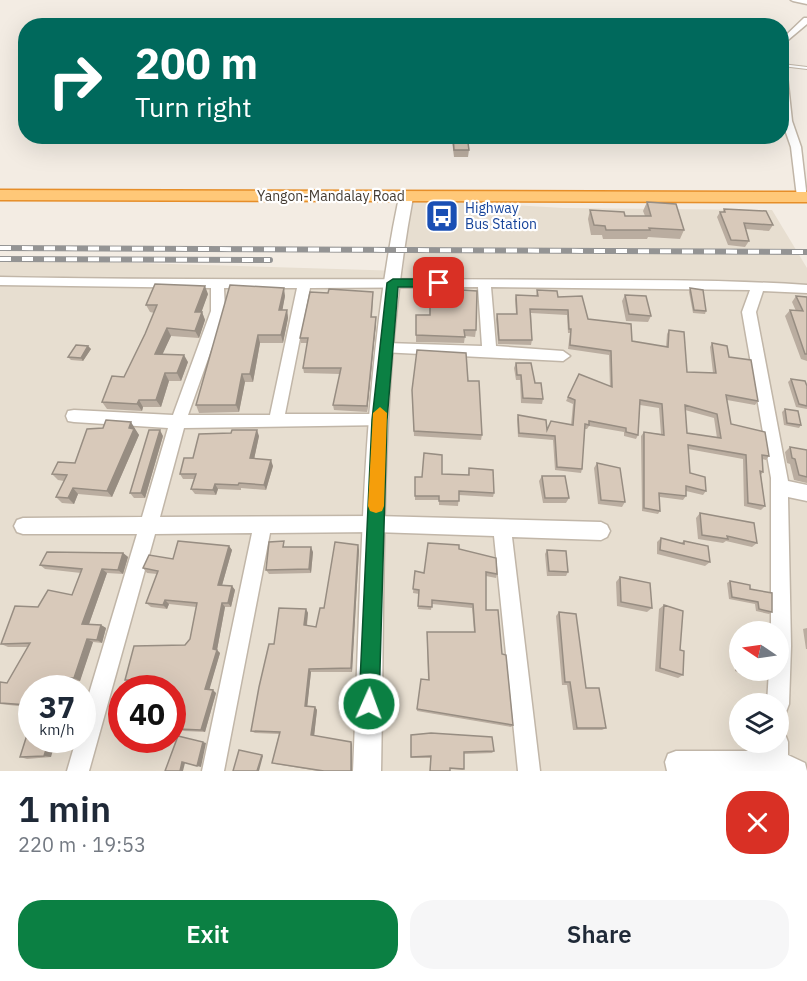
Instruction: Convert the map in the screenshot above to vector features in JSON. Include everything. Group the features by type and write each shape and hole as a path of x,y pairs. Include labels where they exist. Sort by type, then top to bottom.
{"highway":[{"name":"Yangon-Mandalay Road","path":"0,195 805,196"}],"street":[{"path":"795,0 807,2"},
{"path":"789,38 803,27 807,20"},
{"path":"789,127 796,147 805,196"},
{"path":"367,771 379,420 395,252 406,197"},
{"path":"0,281 484,283 758,286 807,289"},
{"path":"78,771 178,422 218,311 217,283"},
{"path":"276,421 305,283"},
{"path":"484,283 489,351"},
{"path":"758,286 748,312 779,487 781,646 779,693"},
{"path":"386,348 563,356"},
{"path":"74,416 178,422 379,420"},
{"path":"779,487 807,493"},
{"path":"213,771 263,524"},
{"path":"23,526 375,524 602,531"},
{"path":"502,528 529,771"},
{"path":"678,771 676,762 766,753"},
{"path":"777,753 797,771"}],"lane":[{"path":"789,67 807,68"}],"shaded area":[{"path":"408,199 563,208 772,210 807,268 807,771 0,771 0,259 403,271"}],"building":[{"path":"454,144 468,144 469,150 454,150"},
{"path":"647,202 676,204 684,230 649,228 650,230 606,230 605,226 594,225 590,210 624,212 625,216 651,216"},
{"path":"724,209 766,211 773,225 744,223 749,241 731,240 720,212 725,212"},
{"path":"155,284 205,286 195,312 202,312 195,331 167,328 155,354 184,355 177,373 165,373 156,400 139,400 137,404 102,402 112,376 124,377 145,334 157,305 146,305"},
{"path":"230,285 284,288 279,310 287,310 281,335 258,335 250,374 242,374 236,405 196,405"},
{"path":"690,288 703,290 706,311 694,310"},
{"path":"329,289 373,292 371,317 376,317 367,406 333,405 341,368 303,368 308,338 300,338 310,292 328,293"},
{"path":"462,290 477,291 476,330 464,330 465,337 416,335 416,315 430,315 430,296 462,296"},
{"path":"537,290 557,291 558,297 582,296 588,319 631,324 632,341 668,347 669,330 684,332 687,372 716,373 712,343 727,346 729,357 751,360 758,401 726,395 731,424 765,432 769,456 762,455 763,472 760,471 765,506 748,503 746,455 688,445 690,473 705,477 706,491 686,486 686,496 659,493 660,511 644,508 644,432 664,435 662,404 640,400 638,435 626,432 626,428 589,421 589,425 585,424 582,469 557,467 555,436 519,433 518,415 546,420 547,430 551,421 573,425 575,400 568,397 579,374 612,387 611,351 570,345 571,329 569,329 568,310 530,309 532,340 499,340 497,314 517,314 516,295 538,296","holes":["685,405 717,414 721,438 687,433"]},
{"path":"625,295 646,296 651,316 629,314"},
{"path":"796,296 807,297 807,354 805,354 790,310 803,311"},
{"path":"76,345 88,346 81,358 68,357"},
{"path":"417,350 466,353 468,381 479,381 482,435 414,431 412,390"},
{"path":"516,363 531,363 535,383 541,383 543,399 523,398 521,375 517,375"},
{"path":"791,379 805,381 807,406 799,404"},
{"path":"785,409 798,411 801,425 787,423"},
{"path":"106,420 131,422 129,428 134,429 107,491 73,488 68,498 56,497 67,475 52,474 58,462 75,463 87,429 103,428"},
{"path":"149,430 160,430 141,493 130,493"},
{"path":"232,430 257,430 250,458 271,460 264,485 215,484 213,490 191,489 196,474 180,474 184,458 193,458 199,434 231,433"},
{"path":"790,447 807,450 807,477 799,475"},
{"path":"424,453 442,455 442,474 469,475 469,468 493,470 494,493 459,491 459,501 439,501 439,496 415,496 415,477 422,477"},
{"path":"597,463 620,468 625,502 601,500"},
{"path":"542,476 565,476 569,498 545,498"},
{"path":"700,513 754,523 757,543 727,536 728,539 702,535"},
{"path":"661,538 684,544 684,541 708,546 710,562 660,550"},
{"path":"178,541 229,546 218,585 232,586 228,603 222,603 213,649 217,650 205,689 213,690 201,730 186,729 186,675 126,675 134,646 185,645 190,639 197,603 165,600 163,605 146,603 158,571 143,568 149,555 173,559"},
{"path":"284,541 283,547 311,547 309,569 266,570 269,542"},
{"path":"335,542 358,545 351,668 309,669 305,706 315,707 311,735 351,742 351,771 324,771 272,763 280,732 251,731 269,644 274,644 279,608 306,609 304,625 316,627 320,608 324,608"},
{"path":"428,543 459,545 459,549 496,558 497,574 486,572 486,610 498,610 502,654 506,655 513,725 417,709 421,679 429,680 427,632 475,632 473,604 432,600 432,607 418,606 419,590 413,589 415,571 424,573"},
{"path":"547,550 566,551 568,572 549,571"},
{"path":"47,552 123,553 118,570 102,569 82,624 101,625 97,640 87,639 75,675 18,675 18,704 0,703 0,682 7,683 30,643 1,644 15,606 38,607 48,590 72,595 82,569 40,565"},
{"path":"620,577 650,583 652,608 621,602"},
{"path":"730,581 750,585 750,589 772,593 772,612 759,609 758,602 732,597"},
{"path":"664,605 683,611 680,650 684,651 683,675 660,668"},
{"path":"559,612 576,614 586,688 599,688 606,728 577,728 570,682 565,682"},
{"path":"431,733 492,737 494,751 464,752 464,769 450,768 450,771 430,771 431,756 411,757 411,735"},
{"path":"186,738 203,742 197,766 182,762 180,771 165,771 172,753 186,753"},
{"path":"239,750 262,755 257,771 233,771"},
{"path":"21,753 45,753 44,756 20,757"}],"railway":[{"path":"0,248 807,252"},
{"path":"0,259 270,260"}],"slow traffic":[{"path":"376,506 380,413"}],"place":[{"name":"Highway Bus Station","path":"442,216"}],"route":[{"path":"369,704 379,420 393,283 439,283"}]}
